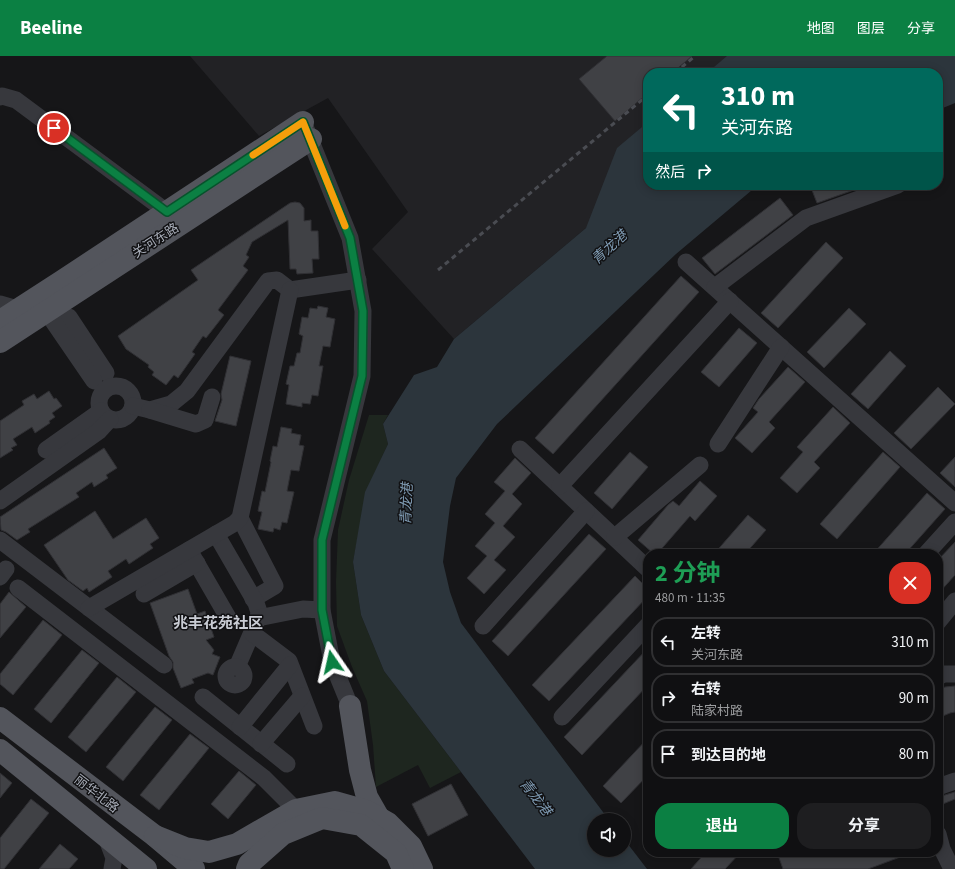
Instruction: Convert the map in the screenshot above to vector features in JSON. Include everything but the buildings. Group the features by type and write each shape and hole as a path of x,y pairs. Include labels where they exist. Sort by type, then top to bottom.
{"main road":[{"name":"关河东路","path":"6,312 62,281 167,212 307,130"},
{"name":"关河东路","path":"0,342 46,312 307,130"},
{"path":"350,706 360,770 367,797 378,818"},
{"name":"丽华北路","path":"0,718 155,836 194,869"},
{"name":"丽华北路","path":"0,750 146,869"},
{"path":"155,836 185,848 209,852 237,844 296,810 335,802 367,810 388,823 411,846 422,869"},
{"path":"247,869 249,864 283,834 322,818 361,826 396,853 403,869"}],"street":[{"path":"0,97 2,96 16,100 167,212"},
{"path":"307,130 350,238 363,311 362,376 322,540 322,610 332,662 350,706"},
{"path":"715,287 806,218 884,190"},
{"path":"686,262 955,503"},
{"path":"150,410 171,404 186,392 268,281 277,280 290,290 358,280"},
{"path":"144,594 193,556 216,534 235,523 240,518 290,290"},
{"path":"560,486 730,301"},
{"path":"6,312 46,312 69,317 104,392 116,420 122,419 131,412 134,401 129,391 125,388 104,392 46,450"},
{"path":"718,444 781,347"},
{"path":"0,501 99,431 104,392"},
{"path":"133,406 196,424 205,420 212,397"},
{"path":"520,449 643,563"},
{"path":"614,537 700,465"},
{"path":"483,626 586,511"},
{"path":"240,518 275,586 253,599"},
{"path":"931,549 955,522"},
{"path":"216,534 259,612 255,626 237,667"},
{"path":"0,540 164,665"},
{"path":"89,608 193,556"},
{"path":"193,556 230,621"},
{"path":"18,588 264,778 296,810"},
{"path":"943,616 955,601"},
{"path":"255,626 303,609 322,610"},
{"path":"255,626 289,661 314,726"},
{"path":"562,717 643,630"},
{"path":"240,727 290,665"},
{"path":"943,674 955,674"},
{"path":"262,744 302,696"},
{"path":"203,697 287,764"},
{"path":"943,785 955,781"},
{"path":"106,837 114,858 112,869"},
{"path":"943,851 952,869"}],"shaded area":[{"path":"190,56 883,56 863,68 643,68 643,188 586,228 454,339 372,249 408,212 328,98 259,136"},
{"path":"369,415 388,415 383,424 388,444 367,489 353,562 361,615 384,671 461,772 430,788 418,765 376,787 373,745 367,701 352,667 337,626 336,582 338,530 349,480"}],"water":[{"path":"727,56 955,56 955,103 943,108 943,68 713,68"},
{"name":"青龙港","path":"643,126 643,190 752,190 676,254 497,424 456,478 450,506 443,562 450,592 461,623 604,813 587,813 587,857 631,857 631,848 647,869 535,869 384,671 361,615 353,562 365,492 388,444 383,424 414,375 437,367 454,339 586,228 617,148"}],"railway":[{"path":"681,68 695,56"},
{"path":"438,270 643,99"}],"slow traffic":[{"path":"253,155 303,122 345,226"}],"district":[{"name":"兆丰花苑社区","path":"218,623"}],"route":[{"path":"54,128 167,212 303,122 350,238 363,311 362,376 322,540 322,610 332,662"}]}
